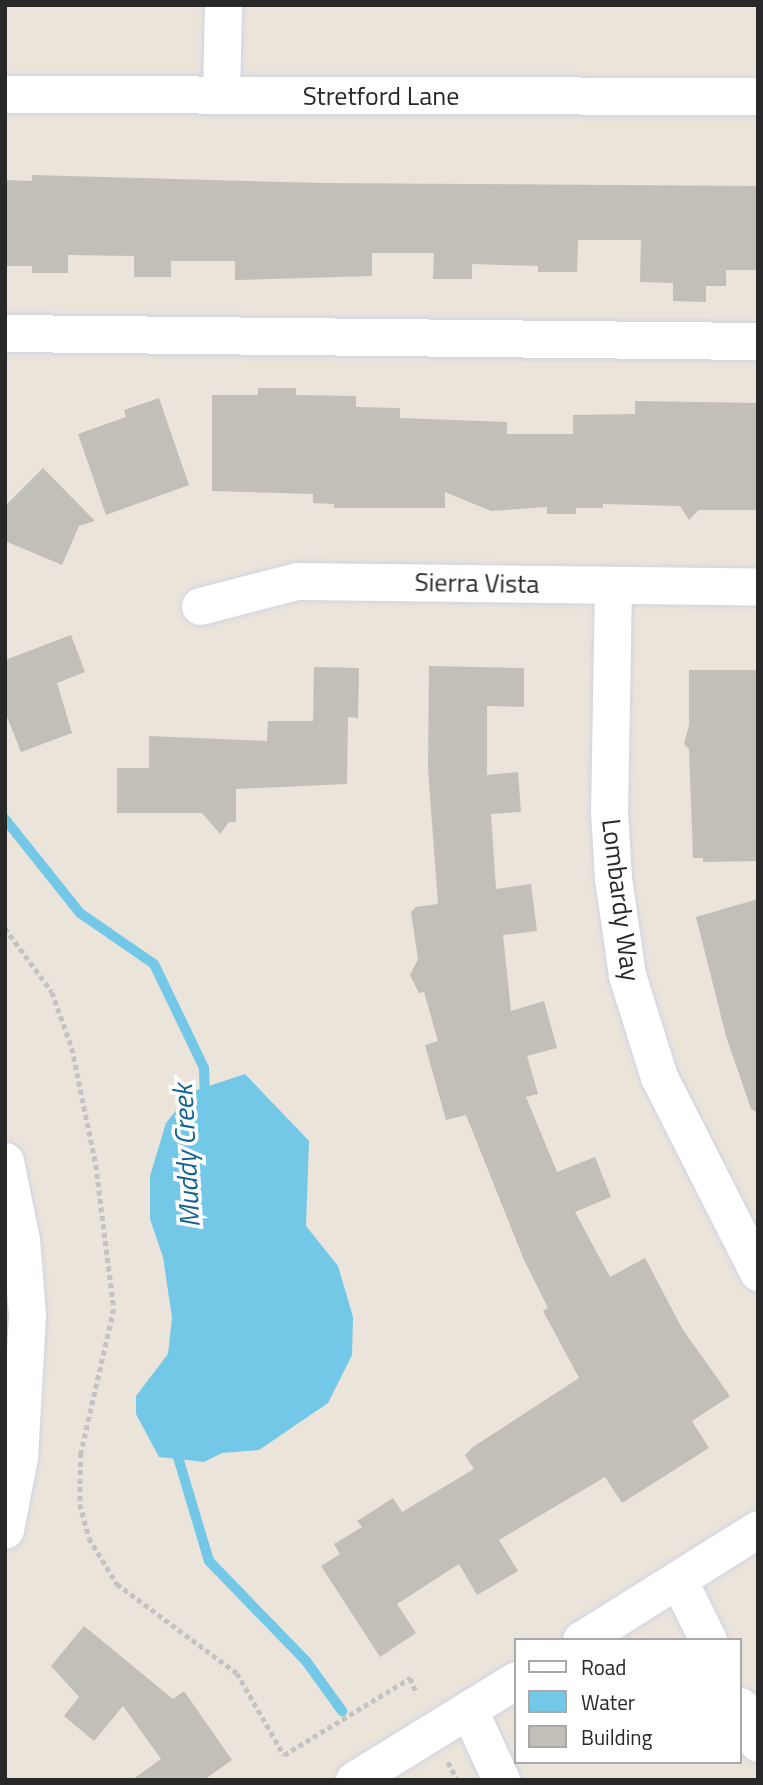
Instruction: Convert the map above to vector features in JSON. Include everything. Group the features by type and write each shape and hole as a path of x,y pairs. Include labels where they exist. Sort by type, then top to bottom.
{"street":[{"path":"221,95 223,5"},
{"name":"Stretford Lane","path":"5,94 758,96"},
{"path":"5,333 758,341"},
{"name":"Sierra Vista","path":"200,606 297,581 758,587"},
{"name":"Lombardy Way","path":"613,584 609,811 613,878 627,975 659,1077 758,1272"},
{"path":"5,1161 21,1240 27,1315 19,1457 5,1530"},
{"path":"584,1638 758,1529"},
{"path":"678,1579 707,1638"},
{"path":"354,1780 514,1681"},
{"path":"469,1710 501,1780"},
{"path":"742,1710 758,1743"}],"path":[{"path":"5,928 52,992 72,1048 96,1165 114,1308 81,1453 80,1504 89,1538 117,1584 237,1673 284,1755 410,1678 417,1694"},
{"path":"445,1755 457,1780"}],"water":[{"path":"245,1074 309,1141 306,1226 338,1266 353,1317 352,1355 328,1403 259,1450 222,1453 204,1462 159,1457 136,1414 136,1396 168,1354 172,1318 163,1257 150,1219 150,1176 166,1123 191,1092"}],"building":[{"path":"32,175 321,183 758,186 758,270 726,270 726,286 706,286 706,302 673,301 673,283 640,282 641,240 578,240 577,272 538,272 538,266 472,264 472,279 433,279 434,253 372,253 372,276 235,280 235,261 171,261 171,277 134,277 134,256 68,255 68,273 32,273 32,266 5,266 5,180 32,181"},
{"path":"258,388 296,388 296,395 356,396 356,407 400,408 400,418 507,422 507,434 573,434 573,415 635,414 635,401 758,403 758,510 699,510 689,520 680,506 603,504 603,508 576,508 576,514 547,514 547,507 491,511 445,492 445,508 334,508 334,504 313,503 313,494 212,491 212,395 258,395"},
{"path":"159,398 189,485 106,515 78,434 126,417 124,410"},
{"path":"43,468 95,521 79,526 62,565 5,541 5,506"},
{"path":"71,635 85,672 57,683 72,733 21,752 5,712 5,660"},
{"path":"429,666 524,668 524,707 487,706 487,775 518,772 521,812 491,814 496,889 531,884 537,931 503,935 511,1011 544,1001 557,1048 527,1056 538,1094 526,1097 557,1172 595,1157 611,1197 575,1212 610,1277 645,1258 683,1330 730,1396 692,1421 709,1448 622,1503 605,1477 499,1540 518,1571 477,1595 459,1564 397,1604 416,1633 380,1657 321,1566 340,1554 334,1544 362,1527 357,1521 393,1498 402,1512 474,1469 465,1455 473,1447 579,1378 543,1311 548,1308 524,1260 466,1115 446,1120 425,1045 438,1041 424,992 419,993 410,975 418,959 411,912 416,907 438,904 428,769"},
{"path":"314,667 359,668 358,718 348,717 347,784 236,789 236,822 229,822 220,834 202,813 117,813 117,768 149,768 149,736 267,741 268,721 313,721"},
{"path":"689,670 758,670 758,861 703,862 703,858 693,858 689,749 684,744 689,725"},
{"path":"758,899 756,1112 751,1109 726,1036 696,917"},
{"path":"84,1626 173,1699 184,1691 232,1760 204,1780 132,1780 161,1759 123,1706 94,1741 64,1716 79,1697 51,1666"}],"waterway":[{"name":"Muddy Creek","path":"5,819 80,913 154,964 204,1068 205,1098"},
{"name":"Muddy Creek","path":"175,1447 209,1561 306,1661 342,1711"}]}
